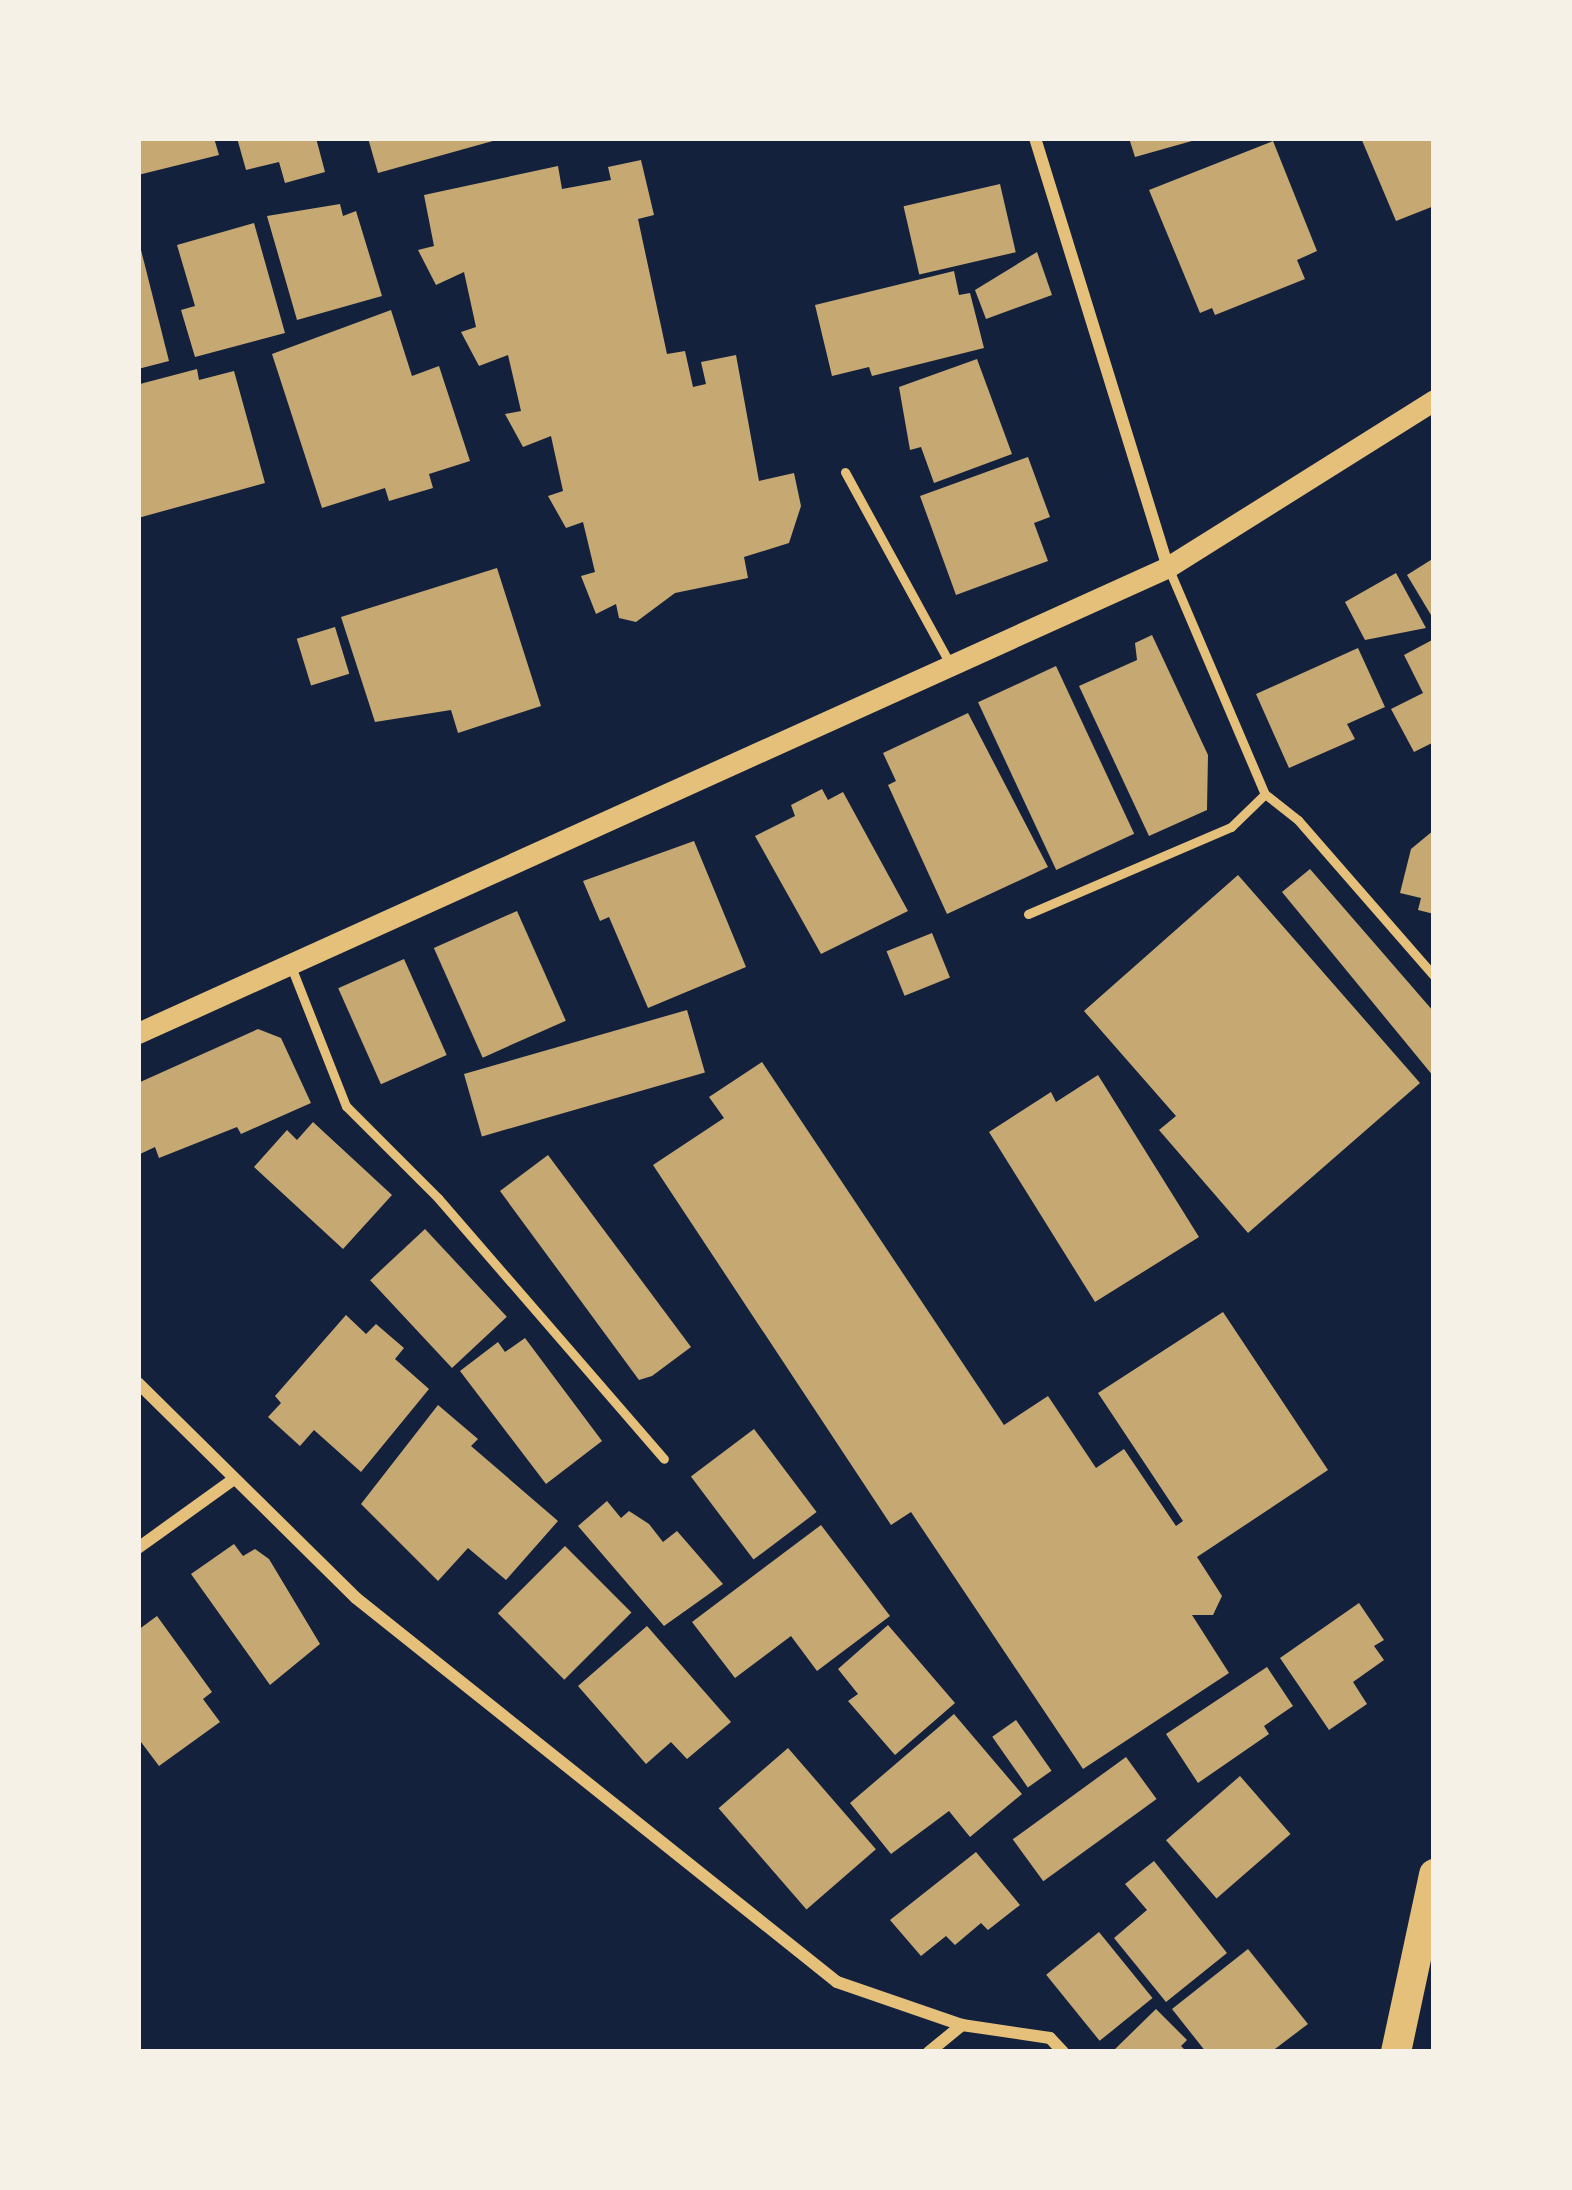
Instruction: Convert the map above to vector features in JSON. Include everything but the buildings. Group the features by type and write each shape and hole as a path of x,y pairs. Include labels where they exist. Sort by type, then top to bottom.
{"main road":[{"path":"1396,2052 1434,1874"}],"street":[{"path":"1035,138 1168,567"},
{"path":"138,1033 949,662 1168,567 1434,400"},
{"path":"138,1383 356,1598 837,1982 962,2025 1050,2038 1063,2052"},
{"path":"138,1548 234,1479"},
{"path":"929,2052 962,2025"}],"lane":[{"path":"845,472 949,662"},
{"path":"1168,567 1265,794 1298,820 1434,976"},
{"path":"1028,914 1231,827 1265,794"},
{"path":"290,964 346,1106 438,1198 664,1460"}]}
